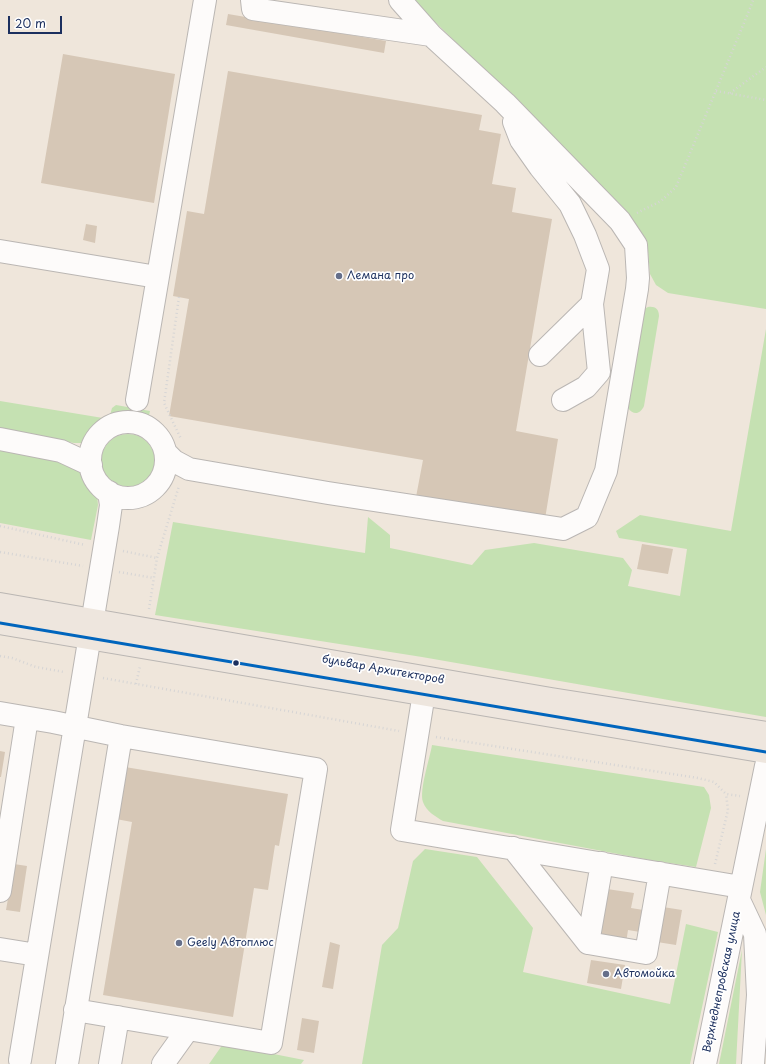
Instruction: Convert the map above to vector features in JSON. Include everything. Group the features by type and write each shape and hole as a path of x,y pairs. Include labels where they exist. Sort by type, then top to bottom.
{"main road":[{"name":"бульвар Архитекторов","path":"0,604 91,629 424,693 766,752"},
{"name":"бульвар Архитекторов","path":"0,623 91,629 766,733"}],"street":[{"path":"137,400 205,0"},
{"path":"252,0 253,9 431,35"},
{"path":"174,446 174,461 189,469 563,529 587,517 606,471 637,289 638,278 636,245 620,221 504,103 431,35 400,0"},
{"path":"504,103 522,140 540,167 570,204 585,235 598,269 592,304 599,372 586,387 563,400"},
{"path":"0,251 158,277"},
{"path":"540,355 592,304"},
{"path":"174,446 162,441 154,432 144,425 132,422 119,422 108,427 99,436 92,456 94,476 100,485 109,492 121,497 134,497 148,492 173,472 189,469"},
{"path":"0,439 61,451 83,449 92,456"},
{"path":"160,481 174,446"},
{"path":"20,1060 108,526 111,505 109,492"},
{"path":"108,526 134,497"},
{"path":"424,693 402,830 711,882 740,894"},
{"path":"0,713 121,736 316,769 271,1043 76,1010"},
{"path":"0,891 27,718"},
{"path":"67,1064 121,736"},
{"name":"Верхнеднепровская улица","path":"705,1064 766,766"},
{"path":"513,848 588,943 646,953 660,873"},
{"path":"588,943 602,863"},
{"name":"Верхнеднепровская улица","path":"740,894 755,934 758,995 753,1064"},
{"path":"0,950 37,955"},
{"path":"110,1064 118,1017"},
{"path":"163,1064 188,1029"}],"path":[{"path":"620,221 661,201 676,187 752,6 753,0"},
{"path":"729,93 766,67"},
{"path":"716,91 766,100"},
{"path":"174,446 164,403 179,297"},
{"path":"120,550 157,558 181,480 189,469"},
{"path":"0,526 92,546"},
{"path":"0,552 55,561"},
{"path":"0,656 12,658 36,667"},
{"path":"711,882 728,810 726,794"}],"green space":[{"path":"413,0 766,0 766,309 668,293 656,285 650,274 648,251 624,208"},
{"path":"648,307 656,308 659,316 644,406 641,411 634,413 628,408 644,309"},
{"path":"766,329 766,717 422,657 155,615 173,522 365,553 368,517 390,535 390,548 472,565 485,550 534,543 623,558 632,570 628,586 680,596 687,549 619,538 616,531 640,515 731,531"},
{"path":"0,401 109,419 112,408 116,405 150,411 148,420 136,417 121,417 103,426 91,439 84,443 74,443 0,430"},
{"path":"128,434 138,436 147,442 153,451 155,461 153,471 147,480 138,486 128,488 118,486 109,480 103,471 101,461 103,451 109,442 118,436"},
{"path":"0,450 68,461 80,467 90,480 97,495 98,505 91,540 0,523"},
{"path":"432,745 704,787 709,795 711,808 696,867 650,860 443,821 434,816 426,808 422,797 422,790"},
{"path":"425,849 477,857 533,928 523,972 670,1004 686,924 718,932 690,1064 362,1064 382,945 398,928 413,861"},
{"path":"766,849 766,915 760,892"},
{"path":"742,950 736,1064 719,1064"},
{"path":"223,1044 304,1060 301,1064 209,1064"}],"building":[{"path":"228,14 386,41 384,53 226,25"},
{"path":"63,54 175,74 154,203 41,183"},
{"path":"228,71 482,115 479,130 501,134 492,184 516,188 512,212 552,219 516,431 558,439 545,519 416,497 423,460 169,416 189,299 173,296 187,211 204,214"},
{"path":"86,224 97,226 95,243 83,240"},
{"path":"642,544 673,549 668,574 637,569"},
{"path":"0,751 5,752 1,777 0,777"},
{"name":"Geely Автоплюс","path":"125,767 288,794 279,846 275,845 268,890 254,888 233,1017 103,995 132,822 116,819"},
{"path":"14,864 27,866 20,912 6,910"},
{"path":"607,889 634,893 631,908 662,913 663,907 682,910 676,945 657,942 658,935 628,930 626,943 599,939"},
{"path":"330,942 340,945 333,989 322,987"},
{"name":"Автомойка","path":"591,960 625,965 621,989 587,983"},
{"path":"302,1018 319,1021 314,1053 297,1050"}],"transit line":[{"path":"0,623 766,752"}],"place":[{"name":"Лемана про","path":"339,276"},
{"name":"Geely Автоплюс","path":"179,943"},
{"name":"Автомойка","path":"606,974"}]}
